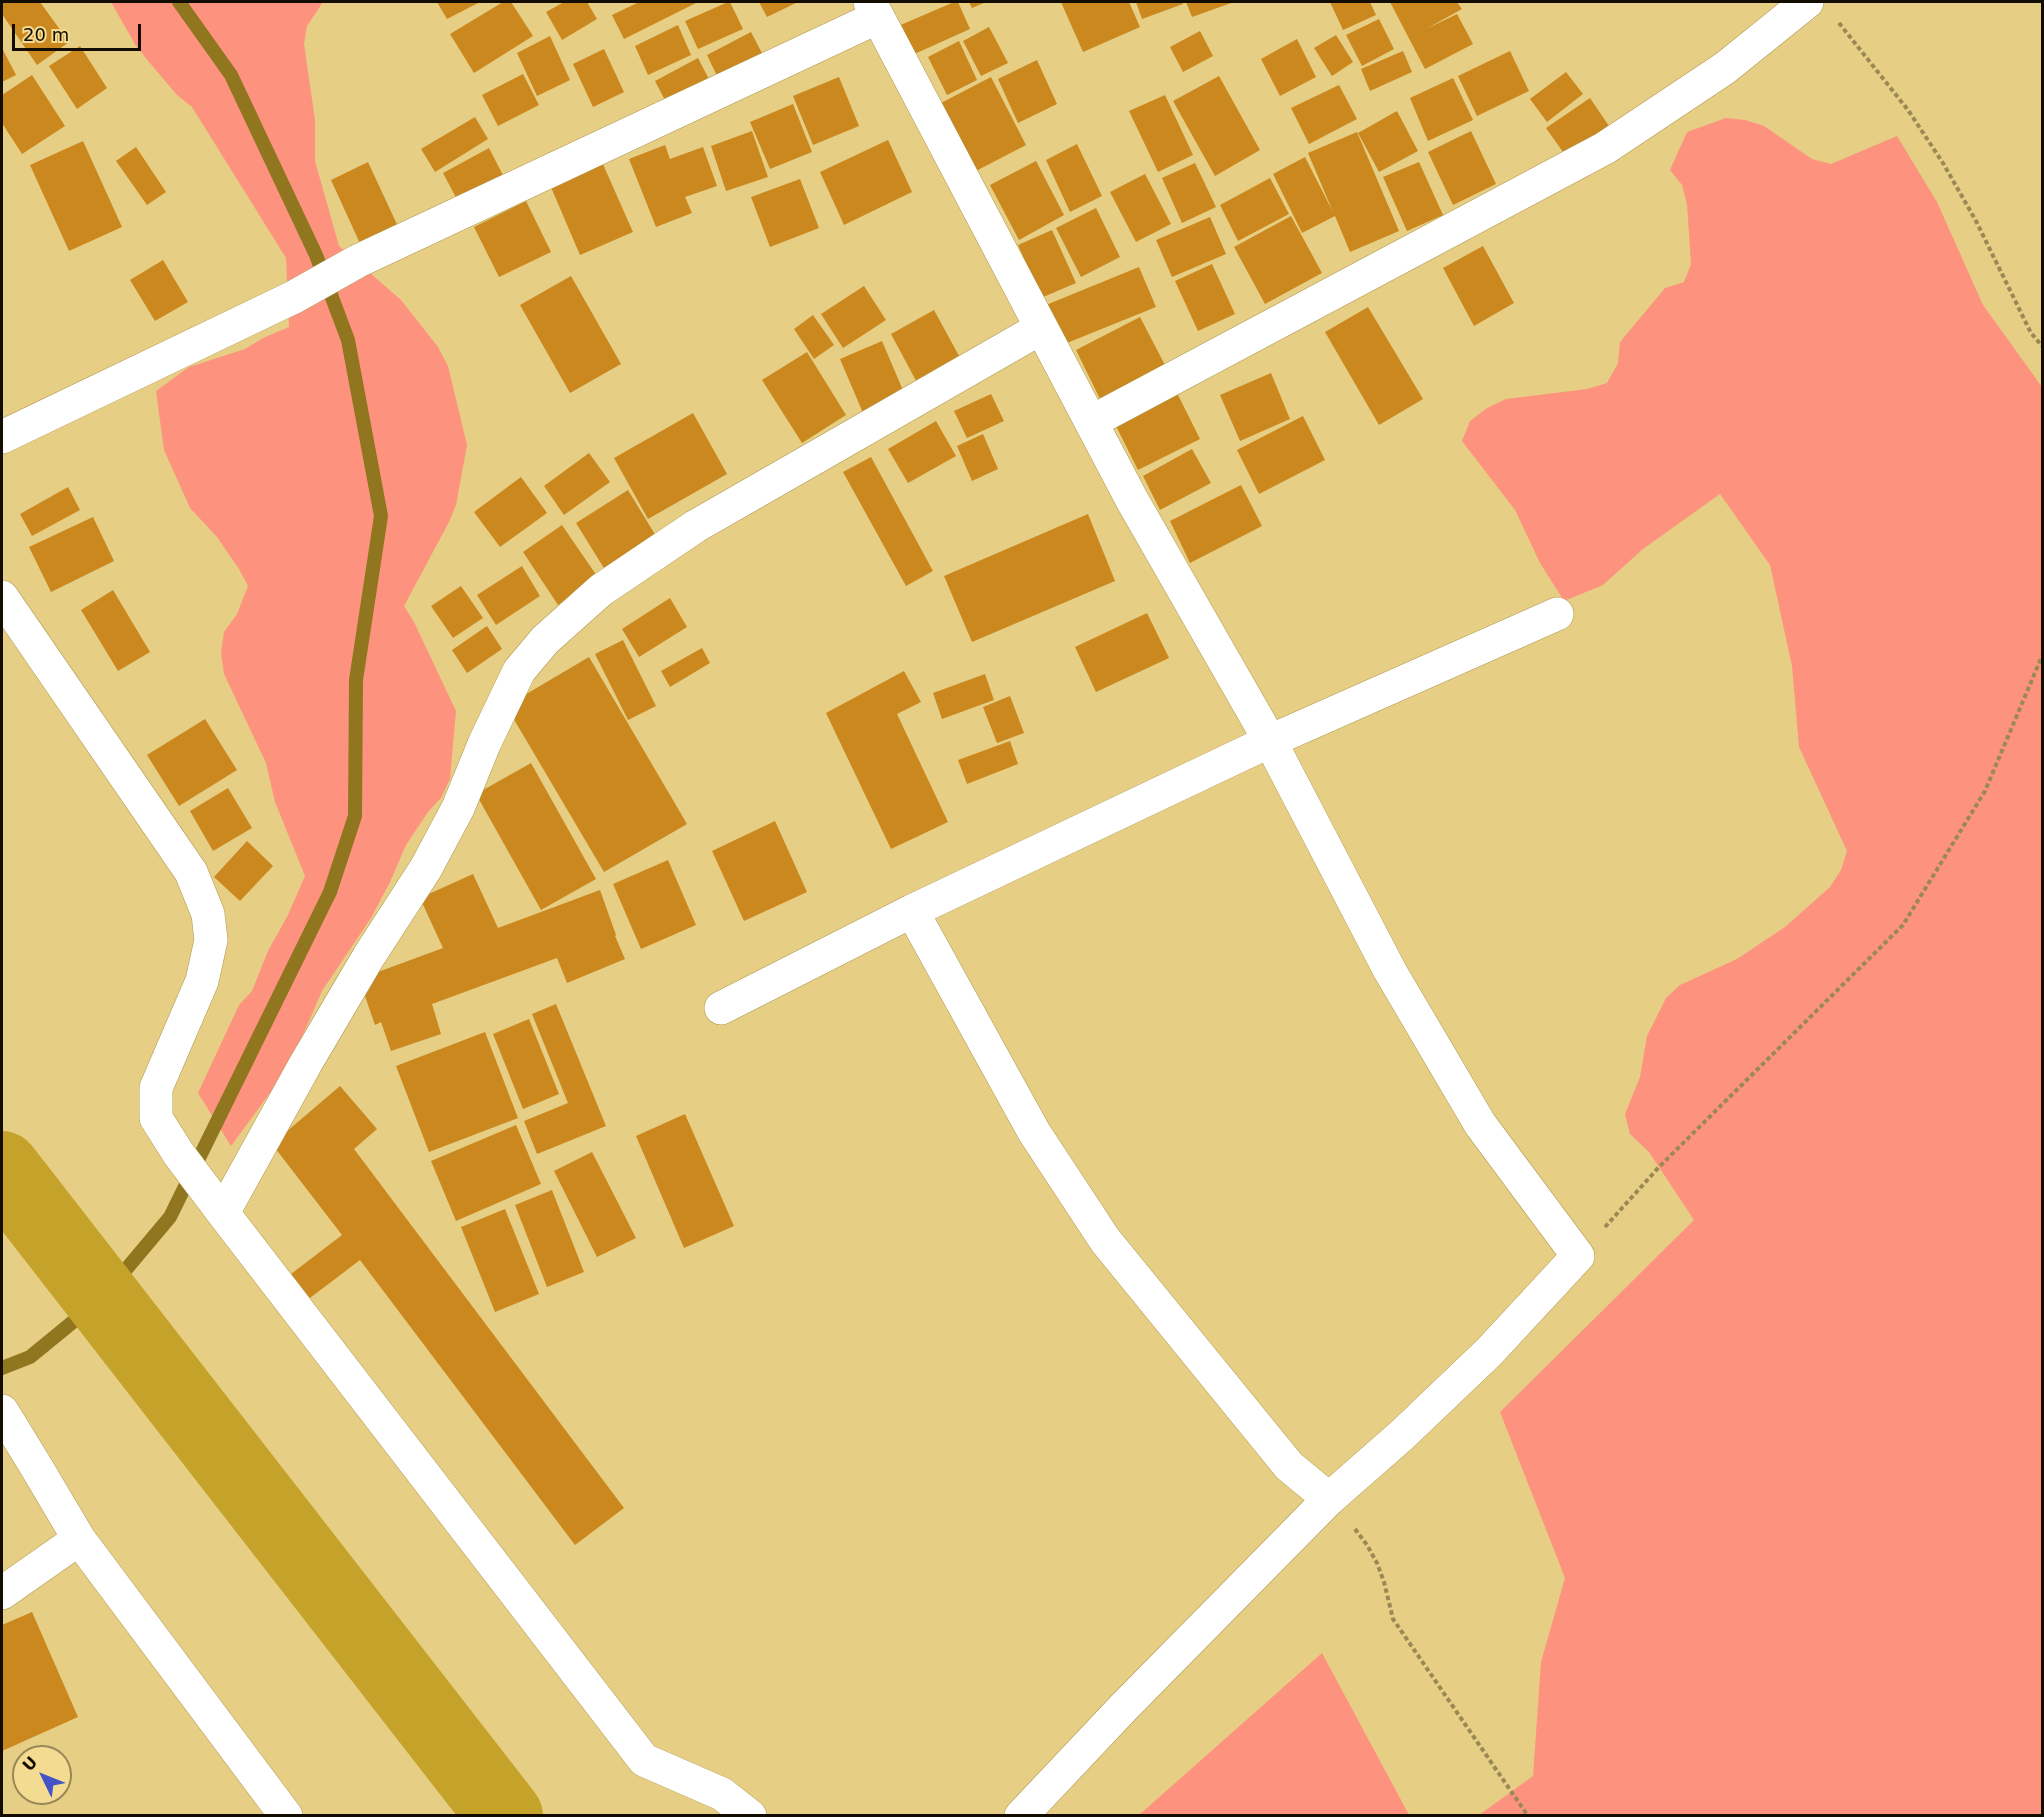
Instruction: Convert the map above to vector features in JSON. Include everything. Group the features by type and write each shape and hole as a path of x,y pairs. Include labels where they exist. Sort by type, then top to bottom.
{"street":[{"path":"1091,422 1605,148 1725,68 1807,2"},
{"path":"2,437 294,297 358,261 874,9 1132,500 1270,741 1390,971 1480,1124 1578,1256 1488,1352 1402,1435 1329,1499 1021,1815"},
{"path":"215,1202 426,868 458,808 485,742 519,670 545,640 601,590 696,526 1041,328"},
{"path":"2,597 191,872 208,914 211,940 202,981 156,1088 156,1118 178,1153 215,1202 644,1760 722,1794 750,1815"},
{"path":"721,1008 912,911 1270,741 1557,614"},
{"path":"912,911 1034,1132 1105,1240 1289,1466 1329,1499"},
{"path":"2,1411 79,1539 286,1815"},
{"path":"2,1593 79,1539"}],"path":[{"path":"1837,20 1908,110 1943,163 1976,221 2031,333 2043,346"},
{"path":"1578,1256 1659,1167 1903,925 1985,791 2043,656"},
{"path":"1329,1499 1366,1545 1377,1563 1393,1619 1528,1815"}],"shaded area":[{"path":"111,2 323,2 307,26 304,44 315,120 315,161 339,246 401,300 438,347 448,366 467,445 456,505 404,606 414,622 456,711 450,779 441,798 428,812 406,845 371,918 322,991 289,1067 231,1146 198,1093 239,1005 252,991 268,951 288,915 305,876 275,802 266,763 224,674 221,653 224,632 237,614 248,586 217,537 190,508 164,450 156,391 189,367 245,349 289,327 286,258 192,107 177,95 136,46"},
{"path":"1726,118 1745,120 1764,126 1812,159 1831,164 1897,136 1937,202 1983,305 2042,387 2042,1815 1479,1815 1533,1776 1541,1662 1565,1578 1500,1412 1694,1220 1649,1152 1630,1134 1625,1114 1640,1077 1647,1036 1666,998 1680,985 1737,959 1785,927 1830,887 1841,870 1847,851 1799,747 1792,666 1770,565 1720,494 1643,549 1603,585 1564,601 1540,563 1515,510 1462,441 1470,421 1487,408 1506,399 1587,389 1607,383 1618,363 1620,342 1665,288 1684,282 1691,264 1687,204 1682,185 1670,170 1687,132"},
{"path":"1322,1653 1409,1815 1139,1815"}],"building":[{"path":"2,2 40,2 69,42 37,65 2,14"},
{"path":"437,2 480,2 447,19"},
{"path":"503,2 511,2 533,36 474,73 450,34"},
{"path":"564,2 587,2 597,19 562,40 546,12"},
{"path":"639,2 698,2 624,39 612,15"},
{"path":"728,2 743,29 698,49 685,21"},
{"path":"759,2 798,2 767,17"},
{"path":"958,2 970,29 910,56 896,27"},
{"path":"969,2 986,2 972,8"},
{"path":"1061,2 1129,2 1140,27 1083,52"},
{"path":"1136,2 1182,2 1183,4 1142,19"},
{"path":"1186,2 1234,2 1192,17"},
{"path":"1330,2 1370,2 1376,15 1343,30"},
{"path":"1390,2 1457,2 1462,9 1426,29 1457,14 1473,44 1425,69"},
{"path":"1379,19 1394,49 1362,66 1346,35"},
{"path":"678,25 691,55 648,75 635,46"},
{"path":"989,27 1008,63 981,76 963,41"},
{"path":"1200,31 1213,56 1183,72 1170,47"},
{"path":"751,32 765,59 720,82 707,55"},
{"path":"1336,35 1353,62 1332,76 1314,48"},
{"path":"550,36 570,80 537,96 517,53"},
{"path":"1297,39 1316,77 1280,96 1261,59"},
{"path":"959,41 977,80 947,95 928,57"},
{"path":"80,46 107,88 77,109 49,66"},
{"path":"2,48 16,75 2,82"},
{"path":"604,49 624,92 593,107 573,64"},
{"path":"1403,51 1412,72 1370,91 1361,69"},
{"path":"1510,51 1529,91 1477,116 1458,76"},
{"path":"698,58 712,85 669,108 655,81"},
{"path":"1037,60 1057,104 1018,123 998,79"},
{"path":"1566,72 1583,94 1547,122 1530,99"},
{"path":"523,74 539,105 498,126 482,95"},
{"path":"32,75 65,126 22,154 2,123 2,95"},
{"path":"1219,76 1260,150 1215,176 1173,101"},
{"path":"839,77 859,126 813,145 793,96"},
{"path":"991,77 1026,145 974,172 939,104"},
{"path":"1453,78 1473,120 1428,141 1410,98"},
{"path":"1339,85 1357,119 1309,144 1291,108"},
{"path":"1165,95 1193,155 1158,172 1129,111"},
{"path":"1590,98 1611,129 1568,159 1546,128"},
{"path":"793,104 812,152 770,169 750,122"},
{"path":"1397,111 1418,151 1379,172 1358,133"},
{"path":"475,117 488,139 435,172 421,149"},
{"path":"752,131 768,177 726,191 711,146"},
{"path":"1471,131 1496,184 1453,205 1428,152"},
{"path":"1357,132 1399,231 1350,252 1335,216 1302,233 1273,174 1305,157 1333,212 1308,153"},
{"path":"888,140 912,192 844,225 820,172"},
{"path":"83,141 122,227 69,251 30,165"},
{"path":"1077,144 1102,196 1070,212 1046,160"},
{"path":"665,145 670,159 703,147 717,186 685,197 692,213 656,227 629,159"},
{"path":"136,147 166,192 147,205 116,161"},
{"path":"489,148 506,181 461,207 443,173"},
{"path":"1036,161 1064,215 1019,240 990,185"},
{"path":"368,162 401,233 363,250 331,180"},
{"path":"602,162 633,232 580,255 550,185"},
{"path":"1419,162 1443,215 1407,231 1383,177"},
{"path":"1195,163 1216,207 1182,223 1162,178"},
{"path":"1145,174 1171,224 1136,242 1110,192"},
{"path":"1270,178 1289,214 1238,241 1220,205"},
{"path":"800,179 819,228 770,247 751,197"},
{"path":"526,201 551,252 499,277 474,227"},
{"path":"1096,208 1120,257 1081,277 1056,228"},
{"path":"1291,216 1322,273 1265,304 1234,247"},
{"path":"1210,217 1226,254 1172,277 1156,240"},
{"path":"1052,230 1076,283 1041,298 1018,245"},
{"path":"1483,246 1514,303 1474,326 1443,268"},
{"path":"163,260 188,302 155,321 130,280"},
{"path":"1212,264 1235,314 1198,331 1175,281"},
{"path":"1139,267 1156,307 1062,345 1046,305"},
{"path":"571,276 621,364 570,393 520,305"},
{"path":"864,286 886,320 843,348 821,314"},
{"path":"1368,307 1423,399 1379,425 1325,332"},
{"path":"934,310 964,365 921,390 891,334"},
{"path":"813,315 834,345 814,359 794,329"},
{"path":"1140,317 1167,369 1102,403 1076,350"},
{"path":"882,341 905,395 863,413 840,359"},
{"path":"807,352 846,415 802,443 762,380"},
{"path":"1271,373 1290,419 1240,441 1220,395"},
{"path":"1175,389 1200,439 1138,470 1113,420"},
{"path":"991,394 1004,421 967,438 954,411"},
{"path":"693,413 727,474 648,519 614,458"},
{"path":"1303,416 1325,460 1259,494 1237,450"},
{"path":"936,421 956,456 908,483 888,449"},
{"path":"983,434 998,469 972,481 957,446"},
{"path":"1192,449 1211,483 1160,510 1143,476"},
{"path":"589,453 610,482 564,515 544,486"},
{"path":"871,457 933,571 906,586 843,472"},
{"path":"521,477 547,513 500,547 474,512"},
{"path":"1241,485 1262,526 1190,563 1170,521"},
{"path":"68,487 80,510 32,536 20,514"},
{"path":"628,490 659,541 607,573 576,523"},
{"path":"1088,514 1115,581 972,642 944,576"},
{"path":"93,517 114,561 51,592 29,547"},
{"path":"562,525 599,579 558,605 523,552"},
{"path":"522,566 540,596 496,625 477,595"},
{"path":"461,586 483,618 453,638 431,606"},
{"path":"113,590 150,652 118,671 81,610"},
{"path":"670,598 687,627 639,657 622,629"},
{"path":"1147,613 1169,658 1096,692 1075,647"},
{"path":"487,626 502,649 467,673 452,650"},
{"path":"623,640 656,706 628,720 595,654"},
{"path":"702,648 710,663 670,687 661,671"},
{"path":"589,657 687,824 604,872 506,706"},
{"path":"904,671 921,702 897,714 948,822 891,849 826,713"},
{"path":"985,674 994,700 942,719 933,693"},
{"path":"1010,696 1024,733 997,743 983,707"},
{"path":"205,719 237,770 179,806 147,755"},
{"path":"1010,741 1018,764 967,784 958,760"},
{"path":"531,763 596,879 541,910 476,794"},
{"path":"228,788 252,828 213,851 190,811"},
{"path":"775,821 807,892 744,921 712,851"},
{"path":"247,841 273,866 240,901 214,877"},
{"path":"668,860 696,925 641,949 613,884"},
{"path":"473,874 498,928 600,890 625,959 567,983 557,958 432,1004 441,1034 391,1051 381,1022 375,1025 359,979 443,948 420,898"},
{"path":"556,1004 606,1126 537,1154 524,1121 568,1103 532,1014"},
{"path":"529,1019 559,1094 523,1109 493,1034"},
{"path":"485,1032 518,1118 429,1152 396,1066"},
{"path":"340,1086 377,1129 354,1149 624,1508 575,1545 360,1260 310,1298 291,1274 342,1235 272,1144"},
{"path":"685,1114 734,1226 684,1248 636,1136"},
{"path":"516,1125 541,1184 456,1221 431,1161"},
{"path":"592,1152 636,1238 597,1257 554,1171"},
{"path":"552,1190 584,1272 547,1287 515,1205"},
{"path":"505,1209 539,1294 495,1312 461,1227"},
{"path":"32,1612 78,1717 2,1751 2,1625"}],"waterway":[{"path":"2,1368 30,1357 102,1298 170,1217 330,892 355,816 356,680 381,516 348,340 316,255 231,75 179,2"},
{"path":"2,1169 505,1816"}]}
